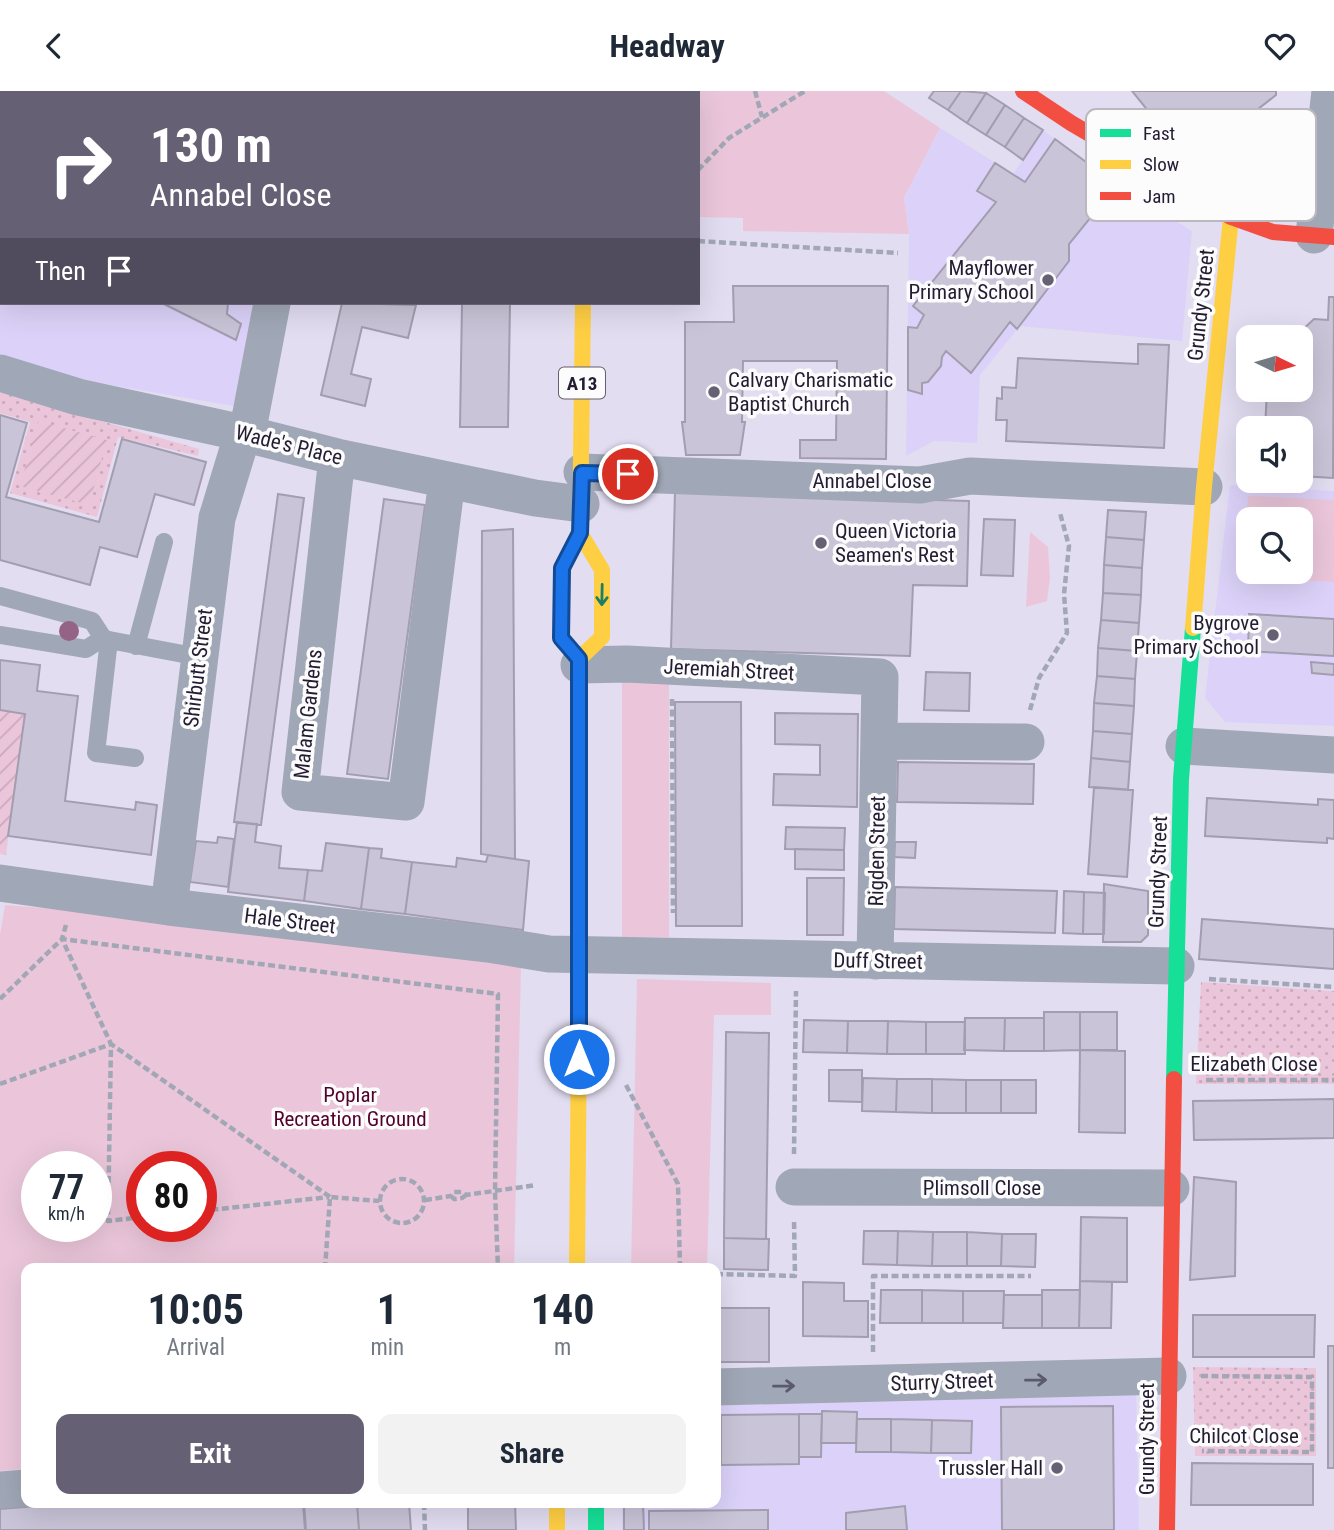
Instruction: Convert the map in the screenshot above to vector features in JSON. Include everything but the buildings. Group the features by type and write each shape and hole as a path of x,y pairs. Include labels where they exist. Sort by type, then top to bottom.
{"main road":[{"path":"1023,91 1086,132"},
{"name":"Grundy Street","path":"1167,1530 1171,1188 1184,746 1204,487 1231,221"},
{"path":"1244,221 1273,232 1324,236"},
{"name":"A13","path":"579,662 561,638 561,624 562,568 581,503 583,305"},
{"path":"577,1263 579,662 602,638 602,570 581,503"},
{"path":"557,1508 557,1530"},
{"path":"596,1508 596,1530"}],"street":[{"path":"1324,236 1330,91"},
{"name":"Shirbutt Street","path":"169,907 217,518 245,433 272,305"},
{"name":"Wade's Place","path":"0,373 78,397 245,433 337,457 535,498 581,503"},
{"name":"Malam Gardens","path":"337,457 300,792 406,802 447,480"},
{"name":"Annabel Close","path":"581,503 920,485 970,476 1204,487"},
{"name":"Jeremiah Street","path":"579,662 880,677"},
{"name":"Rigden Street","path":"874,961 880,677"},
{"path":"879,741 1026,742"},
{"path":"1184,746 1334,755"},
{"name":"Hale Street","path":"0,883 169,907 580,956"},
{"name":"Duff Street","path":"580,956 874,961 1176,972"},
{"name":"Plimsoll Close","path":"794,1187 1171,1188"},
{"name":"Sturry Street","path":"721,1388 1168,1376"},
{"path":"0,1490 21,1488"}],"lane":[{"path":"136,646 164,542"},
{"path":"0,596 92,621 106,639 199,657"},
{"path":"0,635 86,649 106,639"},
{"path":"106,639 96,753 135,758"}],"path":[{"path":"754,91 762,117"},
{"path":"700,168 729,138 805,91"},
{"path":"700,241 898,253"},
{"path":"1026,742 1030,709 1039,678 1067,633 1064,594 1069,546 1050,478"},
{"path":"672,667 673,913"},
{"path":"0,999 62,939 72,892"},
{"path":"62,939 111,1044 108,1221 126,1219"},
{"path":"62,939 498,994 495,1191 498,1263"},
{"path":"721,1274 794,1276 796,959"},
{"path":"1176,972 1334,988"},
{"path":"0,1084 111,1044"},
{"path":"111,1044 330,1197"},
{"name":"Elizabeth Close","path":"1174,1080 1334,1080"},
{"path":"626,1085 678,1184 680,1263"},
{"path":"401,1178 413,1181 421,1189 425,1200 422,1212 414,1221 403,1224 391,1221 382,1213 379,1201 382,1190 401,1178"},
{"path":"425,1200 451,1196 454,1192 466,1195 536,1185"},
{"path":"325,1263 330,1197"},
{"path":"217,1209 330,1197 379,1201"},
{"path":"873,1384 873,1276 1031,1276"},
{"name":"Chilcot Close","path":"1167,1451 1312,1451 1312,1377 1168,1376"},
{"path":"424,1508 425,1530"}],"shaded area":[{"name":"Mayflower Primary School","path":"940,128 1013,174 1043,130 1086,163 1086,221 1176,221 1192,231 1182,341 1020,326 980,375 977,443 934,441 906,456 909,234 904,199"},
{"path":"0,305 256,305 234,406 81,380 0,354"},
{"name":"Bygrove Primary School","path":"1230,485 1236,485 1236,493 1334,491 1334,726 1225,722 1205,698"},
{"path":"1136,1390 1139,1530 622,1530 622,1508 721,1508 721,1402"}],"green space":[{"path":"700,91 884,91 940,128 904,198 909,234 743,231 743,218 700,217"},
{"path":"0,392 199,449 198,456 118,437 97,517 10,493 30,422 0,413"},
{"path":"38,421 107,440 89,505 20,486"},
{"path":"1248,496 1334,500 1334,582 1313,581 1313,507 1247,507"},
{"path":"1030,532 1048,547 1050,578 1047,601 1026,607"},
{"path":"622,682 669,682 669,937 622,937"},
{"path":"0,710 25,714 6,855 0,854"},
{"name":"Poplar Recreation Ground","path":"5,905 69,910 521,967 514,1263 21,1263 21,1469 0,1471 0,935"},
{"path":"637,979 771,983 771,1015 714,1015 707,1263 631,1263"},
{"path":"1201,982 1334,991 1334,1084 1196,1084"},
{"path":"1193,1367 1316,1368 1316,1456 1195,1456"}],"traffic: fast":[{"path":"1174,1079 1181,779 1193,628"},
{"path":"565,642 579,659 580,904"},
{"path":"596,1508 596,1530"}],"traffic: slow":[{"path":"1193,628 1231,221"},
{"path":"565,642 561,637 562,568 580,533 583,305"},
{"path":"579,659 602,637 602,570 580,533"},
{"path":"577,1263 580,904"},
{"path":"557,1508 557,1530"}],"traffic: jam":[{"path":"1023,91 1086,132"},
{"path":"1242,221 1273,232 1334,237"},
{"path":"1167,1530 1174,1079"}],"place":[{"name":"Mayflower Primary School","path":"1048,280"},
{"name":"Calvary Charismatic Baptist Church","path":"714,392"},
{"name":"Queen Victoria Seamen's Rest","path":"821,543"},
{"name":"Bygrove Primary School","path":"1273,635"},
{"name":"Trussler Hall","path":"1057,1468"}],"route":[{"path":"579,1059 579,659 561,638 562,568 580,533 582,473 628,474"}]}
